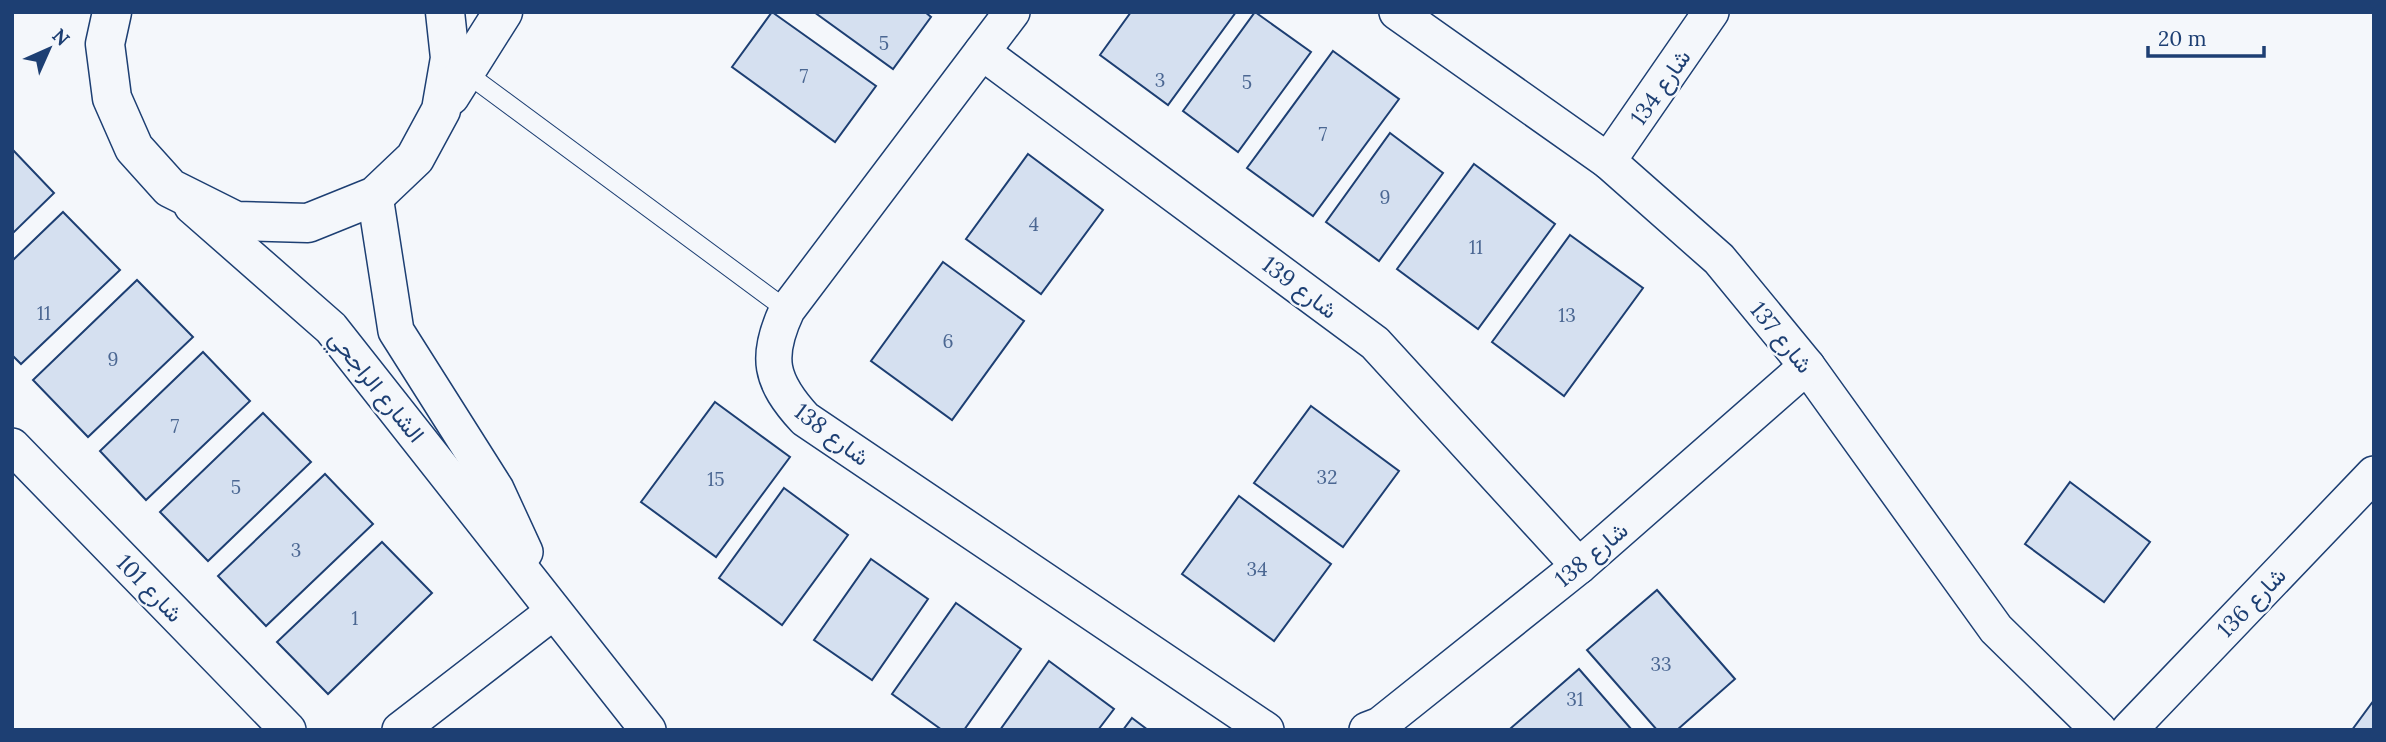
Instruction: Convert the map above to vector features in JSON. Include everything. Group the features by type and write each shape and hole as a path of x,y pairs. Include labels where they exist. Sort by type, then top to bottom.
{"street":[{"path":"83,12 109,28 111,98 134,148 170,188 236,221 308,223 375,196 415,158 441,110 503,12"},
{"path":"441,110 450,58 445,12"},
{"name":"شارع 138","path":"1012,12 787,310 774,338 773,368 784,396 805,419 1266,730"},
{"name":"شارع 137","path":"1397,12 1608,161 1718,259 1807,366 1996,629 2099,730"},
{"name":"شارع 134","path":"1608,161 1711,12"},
{"name":"شارع 139","path":"982,52 1375,343 1579,566"},
{"name":"الشارع الراجحي","path":"170,188 331,328 648,730"},
{"name":"الشارع الراجحي","path":"375,196 396,331 496,489 553,612"},
{"name":"شارع 138","path":"1367,730 1380,725 1579,566 1807,366"},
{"name":"شارع 101","path":"12,446 288,730"},
{"name":"شارع 136","path":"2129,730 2374,474"},
{"path":"400,730 553,612"}],"lane":[{"path":"465,72 787,310"}],"building":[{"path":"772,12 876,86 835,142 732,67"},
{"path":"814,12 925,12 931,17 893,69"},
{"path":"1131,12 1236,12 1168,105 1100,55"},
{"path":"1255,12 1311,52 1238,152 1183,111"},
{"path":"1333,51 1399,99 1313,216 1247,168"},
{"path":"1390,133 1443,173 1379,261 1326,222"},
{"path":"12,149 54,193 12,234"},
{"path":"1028,154 1103,210 1041,294 966,239"},
{"path":"1474,164 1555,224 1478,329 1397,269"},
{"path":"63,212 120,270 21,364 12,355 12,261"},
{"path":"1570,235 1643,288 1564,396 1492,342"},
{"path":"943,262 1024,321 952,420 871,361"},
{"path":"137,280 193,337 88,437 33,380"},
{"path":"203,352 250,401 146,500 100,451"},
{"path":"715,402 790,457 716,557 641,502"},
{"path":"1311,406 1399,471 1343,547 1254,483"},
{"path":"263,413 311,462 208,561 160,512"},
{"path":"325,474 373,524 266,626 218,576"},
{"path":"2070,482 2150,542 2104,602 2025,544"},
{"path":"784,488 848,535 782,625 719,578"},
{"path":"1239,496 1331,564 1274,641 1182,574"},
{"path":"382,542 432,593 328,694 277,642"},
{"path":"871,559 928,599 872,680 814,640"},
{"path":"1657,590 1735,679 1677,730 1657,730 1587,650"},
{"path":"956,603 1021,649 964,730 942,730 892,694"},
{"path":"1049,661 1114,709 1098,730 1000,730"},
{"path":"1579,669 1632,730 1511,728"},
{"path":"2374,700 2374,730 2352,730"},
{"path":"1132,718 1148,730 1123,730"}]}
